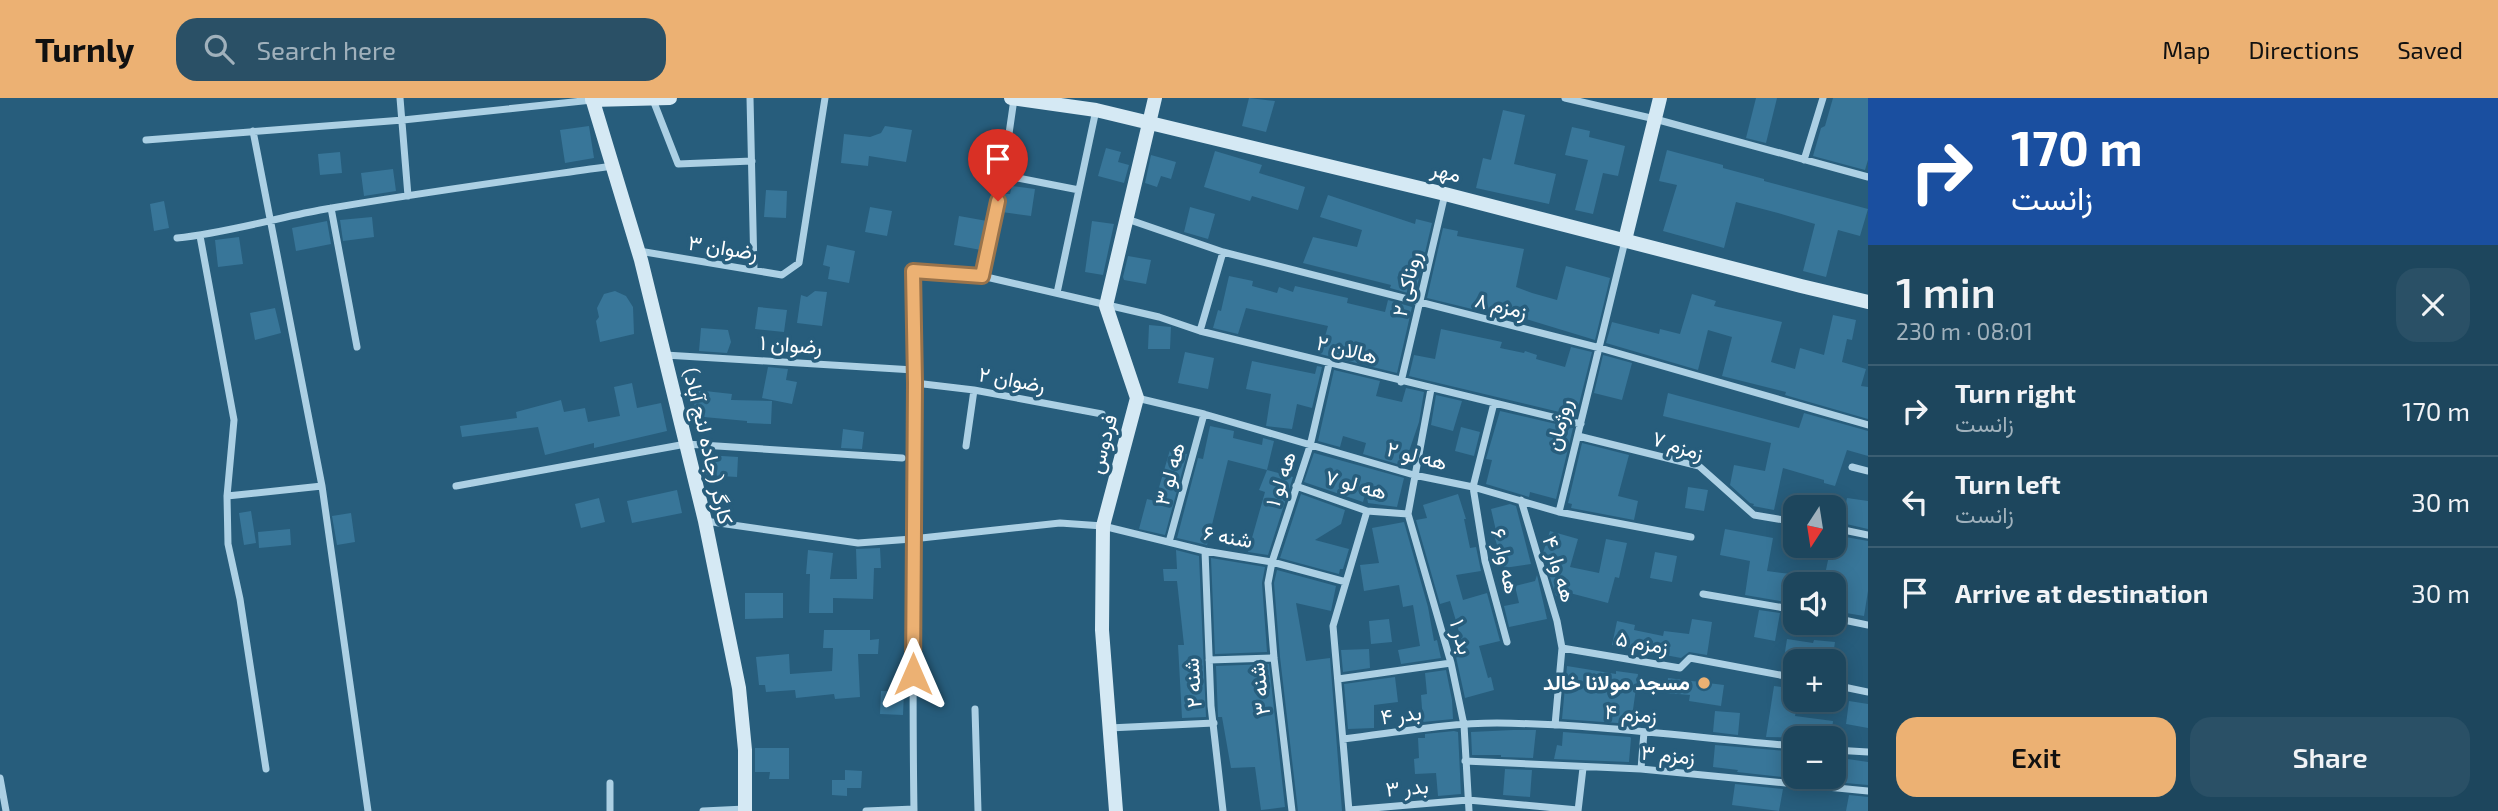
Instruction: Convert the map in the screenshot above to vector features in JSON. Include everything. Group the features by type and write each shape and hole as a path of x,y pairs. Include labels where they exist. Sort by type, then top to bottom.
{"street":[{"path":"400,98 408,196"},
{"path":"146,140 403,120 592,99 670,98"},
{"path":"750,98 754,270"},
{"name":"رضوان ۳","path":"638,251 782,275 799,263 825,98"},
{"path":"982,276 1003,175 1013,98"},
{"name":"مهر","path":"1013,98 1096,110 1149,122 1446,194 1868,302"},
{"path":"866,811 914,810 913,271 982,276 1106,306 1155,98"},
{"path":"1565,98 1655,119 1868,177"},
{"path":"1625,240 1660,98"},
{"path":"1804,160 1823,98"},
{"name":"کارگر (جاده لنج آباد)","path":"592,99 638,251 705,521 739,688 745,750 745,810"},
{"path":"653,100 678,164 752,161"},
{"path":"1058,293 1096,110"},
{"path":"253,131 322,486 368,811"},
{"path":"177,238 200,236 269,219 331,208 612,166"},
{"path":"1003,175 1079,190"},
{"name":"روناکی ۲","path":"1401,382 1446,194"},
{"path":"331,208 357,347"},
{"name":"زمزم ۸","path":"1126,218 1223,252 1600,348 1868,425"},
{"path":"200,236 234,420 227,496 228,544 240,598 266,769"},
{"name":"روژمان","path":"1559,512 1625,240"},
{"path":"1200,331 1223,252"},
{"name":"هالان ۲","path":"1106,306 1159,317 1200,331 1401,382 1581,424"},
{"name":"فردوس","path":"1106,306 1137,398 1103,526 1102,630 1116,811"},
{"name":"رضوان ۱","path":"665,355 915,370"},
{"name":"هه لو ۱","path":"1272,562 1310,446 1329,364"},
{"name":"رضوان ۲","path":"915,383 974,390 1102,415"},
{"name":"بدر ۱","path":"1431,389 1408,514 1451,663 1464,724 1469,811"},
{"path":"966,446 974,390"},
{"name":"هه لو ۲","path":"1137,398 1559,512 1691,537"},
{"path":"1473,487 1494,403"},
{"name":"هه لو ۳","path":"1169,542 1204,414"},
{"name":"زمزم ۷","path":"1578,436 1699,466 1754,515 1783,520"},
{"path":"456,486 686,444 902,458"},
{"path":"1852,467 1868,471"},
{"path":"227,496 322,486"},
{"name":"هه لو ۷","path":"1296,486 1367,510 1408,514"},
{"name":"هه وار ۶","path":"1473,487 1485,561 1507,642"},
{"name":"هه وار ۴","path":"1521,500 1557,621 1562,648 1555,725"},
{"path":"1349,811 1333,626 1367,510"},
{"path":"705,521 858,543 1060,523 1103,526"},
{"name":"شنه ۶","path":"1103,526 1205,551 1272,562 1346,582"},
{"path":"1846,530 1868,535"},
{"name":"شنه ۲","path":"1205,551 1209,660 1223,811"},
{"name":"شنه ۳","path":"1272,562 1268,583 1274,658 1292,811"},
{"path":"1703,594 1783,608"},
{"path":"1846,620 1868,625"},
{"name":"زمزم ۵","path":"1562,648 1680,668 1690,658 1783,676"},
{"path":"1209,660 1274,658"},
{"path":"1338,679 1451,663"},
{"path":"1846,687 1868,692"},
{"path":"975,709 978,811"},
{"path":"1108,728 1214,723"},
{"name":"زمزم ۴","path":"1464,724 1555,725 1783,745"},
{"name":"بدر ۴","path":"1343,739 1464,724"},
{"path":"1641,769 1644,732"},
{"path":"1846,751 1868,752"},
{"name":"زمزم ۳","path":"1465,761 1641,769 1868,791"},
{"path":"1578,810 1583,768"},
{"path":"0,778 6,811"},
{"path":"610,783 610,811"},
{"name":"بدر ۳","path":"1349,811 1468,800 1578,810"},
{"path":"703,811 745,810"}],"building":[{"path":"1249,98 1275,101 1266,132 1242,126"},
{"path":"1756,98 1777,98 1766,143 1746,138"},
{"path":"1833,98 1868,98 1868,160 1865,170 1813,156"},
{"path":"1503,110 1525,115 1514,164 1556,174 1549,204 1476,188 1483,158 1491,160"},
{"path":"589,126 594,158 565,163 560,130"},
{"path":"885,126 912,130 906,162 869,156 868,166 841,163 844,134 870,137 881,133"},
{"path":"1572,127 1590,131 1589,137 1625,146 1618,176 1603,173 1593,214 1575,210 1588,160 1565,155"},
{"path":"1106,148 1121,152 1118,162 1129,165 1124,183 1098,176"},
{"path":"1667,150 1723,165 1723,168 1764,181 1868,209 1860,236 1838,230 1826,277 1803,271 1815,224 1778,213 1736,202 1724,248 1663,231 1677,185 1659,181"},
{"path":"1215,151 1262,165 1259,173 1305,187 1298,210 1252,196 1250,201 1204,187"},
{"path":"340,152 342,173 320,175 318,154"},
{"path":"1151,155 1176,162 1171,179 1161,176 1157,187 1145,183"},
{"path":"393,169 396,191 364,196 361,173"},
{"path":"1012,186 1035,189 1031,216 1002,212 1005,194 1010,194"},
{"path":"766,190 787,191 786,218 764,217"},
{"path":"1328,195 1415,224 1416,219 1432,223 1415,295 1390,288 1391,285 1303,263 1313,237 1357,247 1362,230 1320,217"},
{"path":"164,201 169,228 154,231 150,204"},
{"path":"870,207 892,211 887,236 865,232"},
{"path":"1190,207 1215,214 1208,239 1184,232"},
{"path":"959,216 987,221 981,250 954,245"},
{"path":"372,217 374,237 343,241 340,220"},
{"path":"327,221 331,244 296,251 292,228"},
{"path":"1092,221 1114,224 1103,275 1085,272"},
{"path":"1443,228 1458,231 1457,236 1524,249 1516,287 1532,293 1557,300 1566,266 1610,278 1595,340 1526,319 1427,298"},
{"path":"239,237 243,264 218,267 215,240"},
{"path":"827,245 855,251 849,283 828,279 830,267 823,265"},
{"path":"1128,256 1151,260 1146,284 1124,280"},
{"path":"1229,276 1253,281 1252,286 1277,293 1279,287 1293,292 1295,286 1348,298 1347,303 1385,312 1388,300 1412,307 1397,373 1320,354 1328,326 1246,308 1238,334 1213,328 1218,310 1221,311"},
{"path":"615,291 626,296 633,307 634,334 600,342 596,321 599,317 597,308 604,294"},
{"path":"815,291 827,292 822,326 797,323 801,295 807,297"},
{"path":"1692,294 1716,301 1714,306 1782,322 1771,362 1795,369 1800,348 1824,355 1833,315 1856,320 1852,340 1847,339 1842,362 1866,369 1861,386 1868,387 1868,419 1785,395 1786,392 1722,376 1732,337 1708,330 1698,370 1606,343 1612,322 1659,334 1660,329 1680,334"},
{"path":"758,307 787,310 784,332 755,329"},
{"path":"275,308 281,333 255,340 250,313"},
{"path":"1149,325 1171,327 1170,349 1148,349"},
{"path":"701,328 728,330 731,342 727,353 699,351"},
{"path":"1441,329 1502,342 1500,348 1524,353 1525,351 1537,355 1536,359 1565,367 1571,347 1592,352 1576,416 1409,376 1414,355 1435,359"},
{"path":"1185,352 1214,358 1208,389 1178,383"},
{"path":"1603,355 1632,363 1622,400 1594,393"},
{"path":"1252,361 1315,374 1317,366 1322,367 1312,408 1297,404 1292,429 1266,426 1271,394 1246,389"},
{"path":"768,367 788,369 786,380 797,382 792,404 762,398"},
{"path":"1334,370 1380,381 1376,396 1402,402 1406,388 1424,392 1419,422 1404,466 1363,454 1366,443 1343,436 1340,447 1318,441"},
{"path":"632,383 637,408 661,403 667,431 594,448 594,443 545,455 538,427 462,437 460,426 517,418 516,412 561,400 564,412 585,408 588,422 620,416 614,387"},
{"path":"696,390 732,394 731,400 772,401 771,424 693,416"},
{"path":"1668,393 1799,428 1804,413 1868,431 1868,456 1847,450 1835,486 1783,468 1774,510 1753,506 1754,504 1730,485 1734,465 1765,471 1771,443 1663,416"},
{"path":"1436,395 1462,401 1453,431 1431,425"},
{"path":"1500,411 1573,428 1556,499 1530,492 1529,497 1486,484 1492,460 1486,459"},
{"path":"1210,426 1234,431 1233,438 1262,445 1263,438 1274,441 1267,470 1228,460 1207,545 1177,538 1198,458 1203,459"},
{"path":"1461,427 1480,432 1474,456 1455,451"},
{"path":"843,429 864,432 862,449 841,448"},
{"path":"1582,443 1629,455 1618,496 1638,501 1634,520 1571,508 1572,504 1568,503"},
{"path":"1170,450 1187,454 1165,535 1139,529 1147,499 1155,501"},
{"path":"1314,453 1404,478 1397,507 1368,503 1366,491 1363,502 1304,482"},
{"path":"706,455 738,457 737,477 705,475"},
{"path":"1267,470 1293,477 1268,555 1248,552 1265,492 1259,490"},
{"path":"1688,487 1708,490 1704,511 1685,508"},
{"path":"677,490 682,513 632,523 627,501"},
{"path":"1301,494 1345,510 1341,524 1315,540 1349,549 1339,574 1280,558"},
{"path":"1458,494 1466,519 1470,548 1476,547 1481,571 1456,575 1463,600 1487,593 1500,641 1479,646 1494,690 1465,698 1456,657 1465,655 1456,621 1450,601 1440,604 1416,520 1427,518 1423,505"},
{"path":"599,498 605,522 581,528 575,504"},
{"path":"1847,498 1868,501 1868,529 1846,524"},
{"path":"1510,504 1516,506 1531,564 1504,568 1494,535 1497,535 1491,509"},
{"path":"251,511 256,543 244,545 239,513"},
{"path":"351,513 355,542 337,545 332,516"},
{"path":"1404,522 1428,607 1434,641 1437,640 1441,658 1401,664 1398,650 1420,646 1413,605 1403,607 1399,585 1364,591 1360,565 1379,563 1372,528"},
{"path":"290,529 291,545 259,548 258,532"},
{"path":"1725,529 1773,538 1767,571 1783,573 1783,601 1745,595 1750,561 1720,555"},
{"path":"1550,531 1578,539 1570,567 1599,573 1606,539 1627,543 1619,578 1615,577 1608,603 1566,592 1556,596 1550,577 1561,574 1558,560 1546,562 1543,553"},
{"path":"1846,537 1868,541 1868,591 1864,616 1846,613 1846,572 1826,572 1828,558 1846,558"},
{"path":"880,548 881,568 874,568 873,599 833,598 833,613 809,613 810,574 806,574 808,550 833,553 830,579 857,579 856,549"},
{"path":"1176,550 1199,556 1206,717 1182,718 1178,645 1184,645 1177,581 1164,581 1163,569 1177,569"},
{"path":"1655,552 1677,556 1672,582 1650,578"},
{"path":"1211,558 1265,567 1262,583 1267,652 1215,654"},
{"path":"1277,570 1336,586 1331,611 1296,603 1306,661 1330,658 1342,811 1298,811 1280,657 1274,583"},
{"path":"1537,575 1547,619 1509,627 1504,606 1519,603 1515,586 1535,581"},
{"path":"745,593 783,593 783,618 745,619"},
{"path":"1759,610 1780,613 1775,641 1754,637"},
{"path":"1389,619 1392,642 1371,644 1369,621"},
{"path":"1692,619 1712,622 1707,655 1689,652 1681,658 1612,645 1617,621 1635,625 1634,630 1663,636 1664,631 1689,634"},
{"path":"824,630 870,630 870,640 879,639 878,654 858,654 860,697 835,699 834,694 796,698 795,690 766,692 765,685 759,685 756,657 789,654 790,674 832,671 833,648 823,648"},
{"path":"1787,639 1813,643 1814,640 1835,642 1834,649 1785,649"},
{"path":"1369,649 1370,668 1343,672 1341,650"},
{"path":"1269,664 1285,807 1261,810 1255,767 1231,768 1222,717 1218,717 1216,666"},
{"path":"1567,666 1616,674 1616,671 1638,674 1631,724 1562,719"},
{"path":"1446,670 1453,719 1423,722 1421,695 1427,694 1425,673"},
{"path":"1395,677 1398,702 1374,705 1374,728 1348,729 1344,684"},
{"path":"1668,678 1724,685 1721,706 1689,701 1690,695 1666,693"},
{"path":"1774,686 1783,687 1783,712 1796,712 1795,716 1833,721 1832,726 1783,726 1783,737 1766,737"},
{"path":"881,691 904,692 903,715 880,714"},
{"path":"1849,701 1868,704 1868,728 1846,724"},
{"path":"1715,711 1740,713 1738,735 1713,732"},
{"path":"1536,730 1533,758 1472,755 1471,732"},
{"path":"1458,732 1461,794 1438,796 1436,773 1415,774 1414,759 1419,758 1418,738 1425,738 1425,734"},
{"path":"1563,732 1630,737 1629,762 1554,759 1557,745 1562,746"},
{"path":"1715,745 1783,751 1783,777 1713,767"},
{"path":"755,748 789,748 789,779 769,779 770,772 755,772"},
{"path":"1846,759 1868,762 1868,785 1846,783"},
{"path":"1505,769 1532,770 1530,797 1503,795"},
{"path":"845,770 862,771 861,788 847,788 847,796 832,795 832,780 845,780"},
{"path":"1735,784 1783,789 1779,811 1732,805"},
{"path":"1849,795 1868,797 1868,811 1846,811"}],"place":[{"name":"مسجد مولانا خالد","path":"1704,683"}],"route":[{"path":"913,674 913,271 982,276 998,201"}]}
